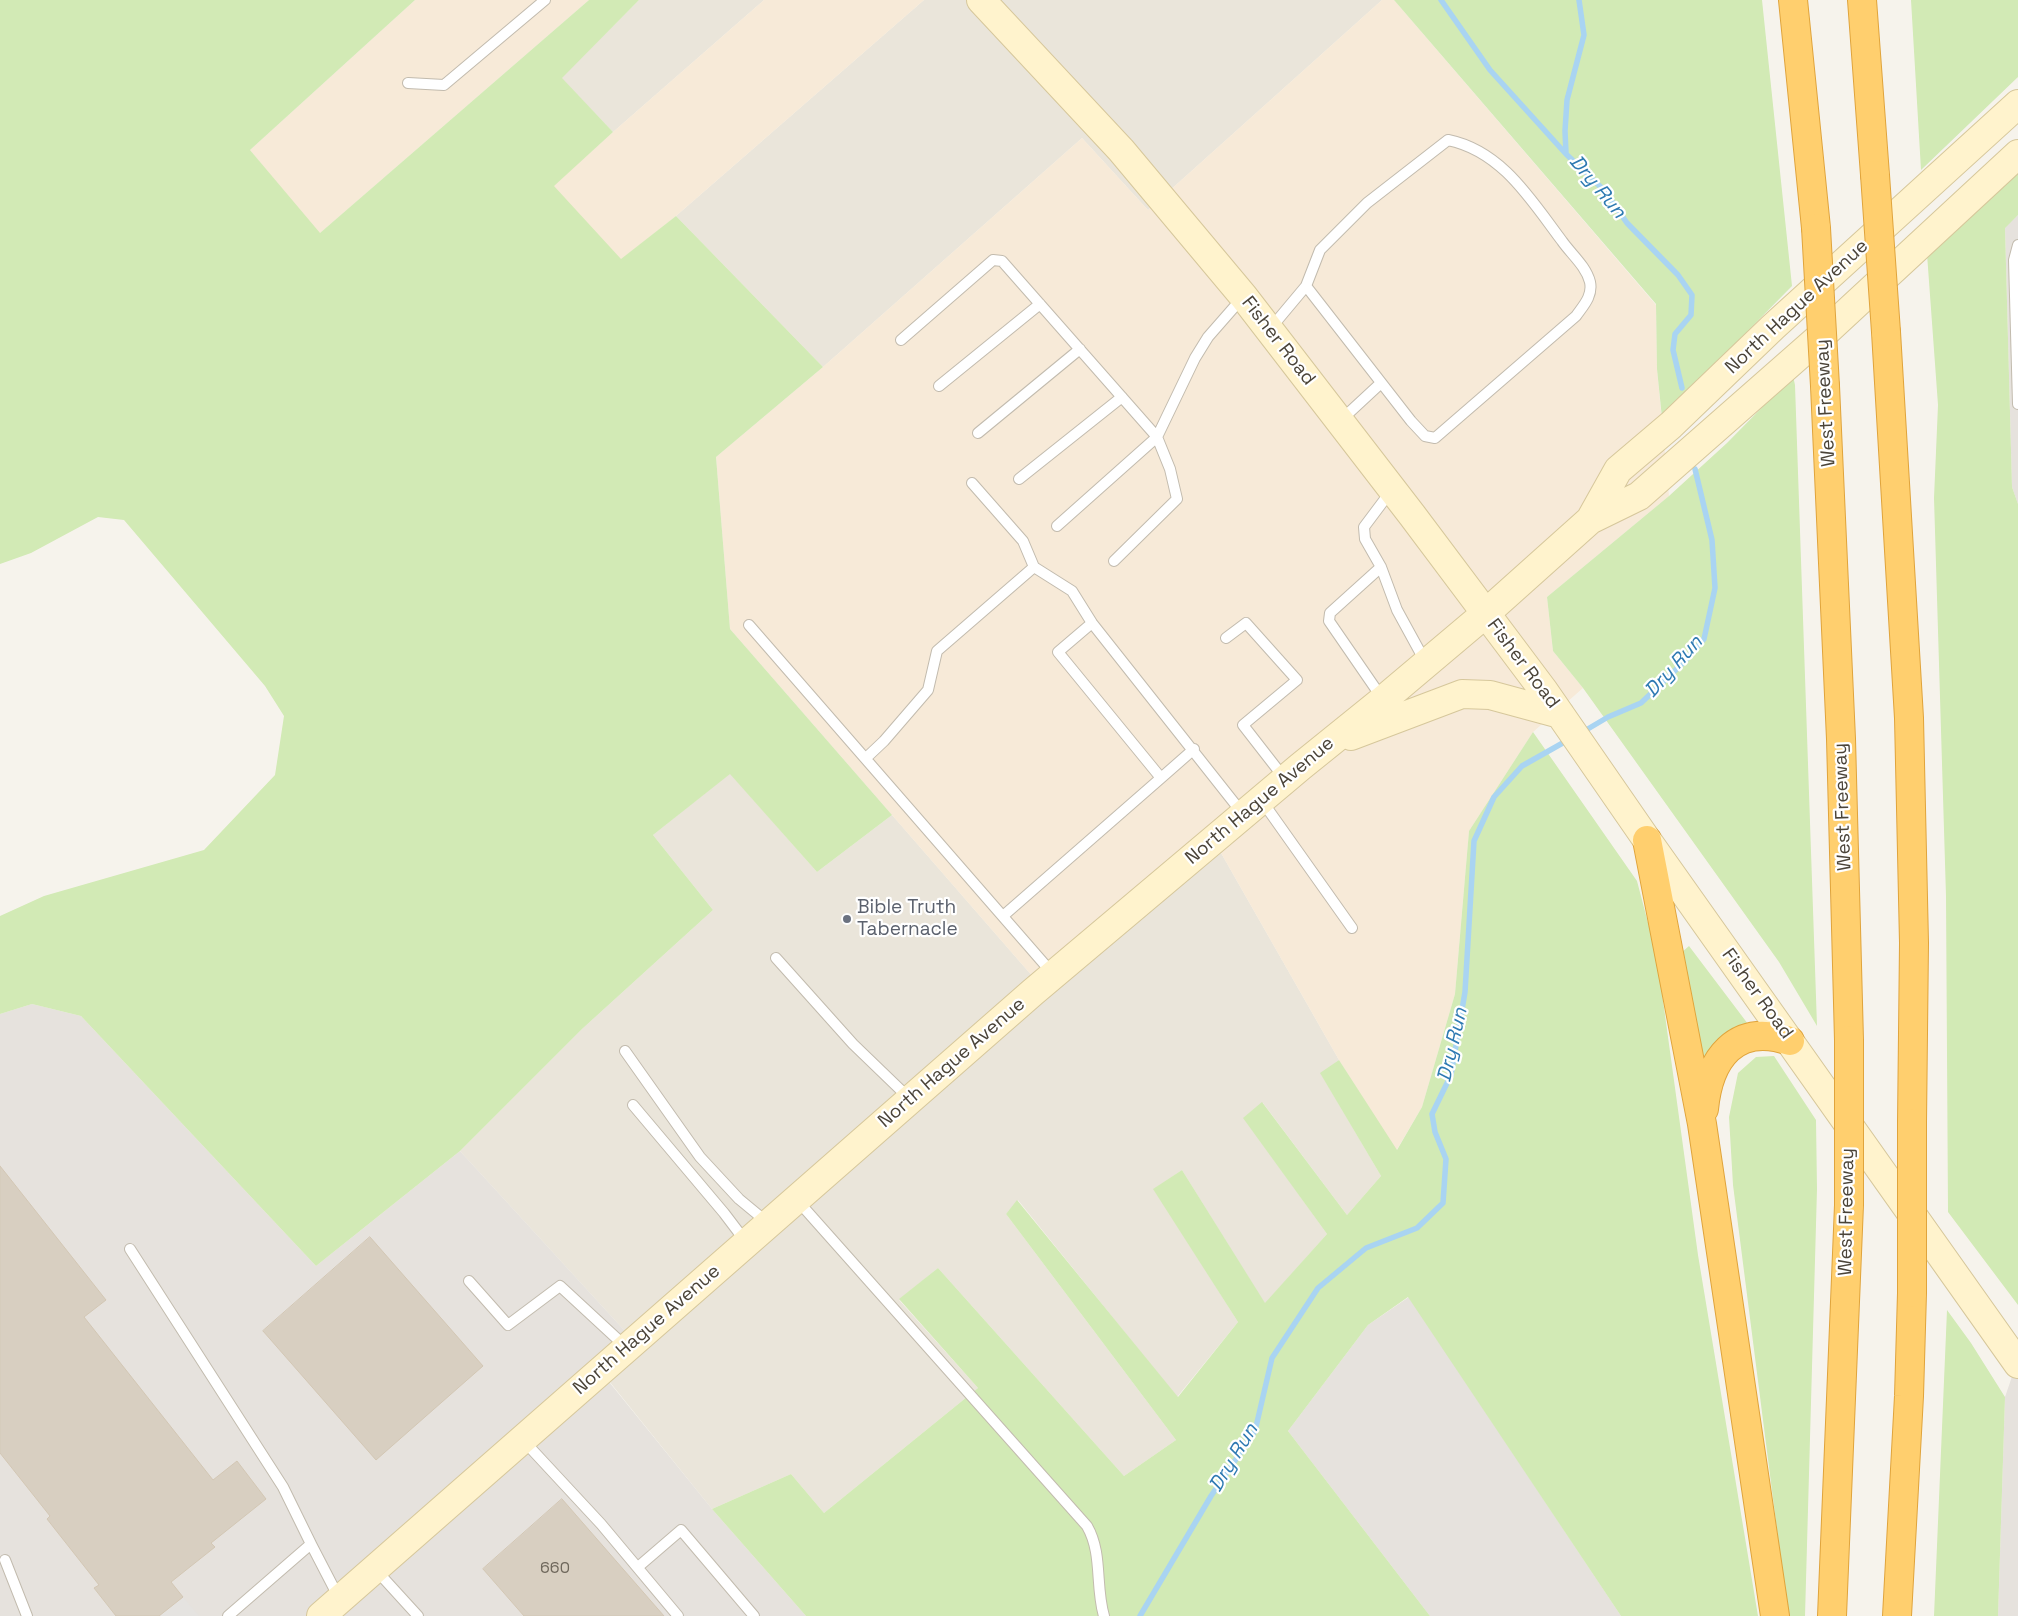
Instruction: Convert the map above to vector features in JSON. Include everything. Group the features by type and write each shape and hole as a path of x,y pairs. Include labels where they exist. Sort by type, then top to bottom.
{"highway":[{"name":"West Freeway","path":"1793,0 1816,228 1825,386 1841,739 1849,1040 1849,1205 1832,1616"},
{"path":"1862,0 1886,332 1909,718 1914,943 1912,1293 1909,1396 1897,1616"},
{"path":"1869,85 1880,0"},
{"path":"1647,840 1702,1124 1775,1616"},
{"path":"1702,1124 1705,1094 1710,1075 1717,1061 1726,1051 1743,1040 1763,1034 1777,1036 1790,1041"}],"main road":[{"name":"Fisher Road","path":"981,0 1121,150 1270,329 1589,754 1647,840 2018,1364"},
{"name":"North Hague Avenue","path":"1590,520 1618,470 1671,425 1774,327 2018,104"},
{"name":"North Hague Avenue","path":"330,1608 1054,974 1252,807 1384,700 1485,614 1590,520 1640,496 1829,329 2018,154"},
{"path":"1328,745 1462,694 1490,694 1560,714"}],"lane":[{"path":"408,83 444,85 545,0"},
{"path":"1270,329 1306,286 1320,250 1367,203 1448,140 1461,142 1485,154 1523,188 1583,268 1590,283 1589,299 1576,316 1435,438 1425,436 1410,421 1306,286"},
{"path":"2018,245 2014,260 2018,404"},
{"path":"901,340 993,260 1002,261 1157,437 1170,468 1177,499 1114,561"},
{"path":"1057,526 1157,437 1195,358 1208,337 1244,297"},
{"path":"939,386 1040,304"},
{"path":"978,433 1080,349"},
{"path":"1340,422 1381,383"},
{"path":"1019,480 1122,397"},
{"path":"972,483 1023,541 1034,567 1072,591 1092,623 1194,749 1252,807 1352,928"},
{"path":"1392,490 1364,527 1365,540 1381,567 1397,610 1426,664"},
{"path":"866,758 884,741 928,690 937,651 1034,567"},
{"path":"1381,567 1330,613 1328,621 1384,700"},
{"path":"1092,623 1058,652 1161,778"},
{"path":"1226,638 1246,623 1297,680 1243,725 1286,780"},
{"path":"749,625 1054,974"},
{"path":"1003,916 1194,749"},
{"path":"776,958 853,1044 910,1099"},
{"path":"625,1051 700,1157 739,1198 768,1224"},
{"path":"633,1105 724,1213 746,1243"},
{"path":"796,1199 1088,1526 1094,1538 1104,1616"},
{"path":"130,1250 283,1487 311,1544 330,1608"},
{"path":"469,1280 508,1325 560,1286 626,1348"},
{"path":"522,1440 601,1524 678,1616"},
{"path":"638,1567 682,1530 754,1616"},
{"path":"228,1616 311,1544"},
{"path":"5,1560 27,1616"},
{"path":"375,1569 418,1616"}],"shaded area":[{"path":"415,0 589,0 319,234 250,150"},
{"path":"639,0 764,0 613,132 561,78"},
{"path":"764,0 924,0 676,216 621,260 553,186"},
{"path":"924,0 1382,0 1148,210 1082,138 823,367 676,216"},
{"path":"1382,0 1394,0 1656,305 1657,369 1669,496 1547,597 1553,651 1583,688 1533,732 1469,831 1455,994 1422,1107 1396,1151 1339,1060 1221,853 1047,993 730,629 716,457 823,367 1082,138 1148,210"},
{"path":"2018,215 2018,504 2012,487 2005,227"},
{"path":"730,773 817,872 892,815 1047,993 1221,853 1339,1060 1321,1074 1381,1176 1347,1215 1263,1103 1244,1118 1327,1234 1265,1304 1182,1170 1154,1189 1238,1322 1177,1397 1018,1200 1006,1214 1176,1440 1124,1476 938,1268 899,1300 978,1388 824,1513 791,1474 712,1509 601,1371 635,1342 460,1151 582,1029 713,910 653,835"},
{"path":"32,1004 81,1016 316,1266 460,1151 635,1342 601,1372 712,1509 806,1616 0,1616 0,1014"},
{"path":"1409,1297 1621,1616 1430,1616 1288,1431 1368,1325"},
{"path":"2018,1359 2018,1616 1998,1616 2005,1397"},
{"path":"183,1597 199,1616 159,1616"}],"green space":[{"path":"0,0 415,0 250,150 320,233 589,0 639,0 562,78 613,132 554,186 621,259 676,216 823,367 716,457 730,629 892,815 817,872 730,774 653,835 713,910 582,1029 460,1151 316,1266 81,1016 32,1004 0,1014 0,916 44,896 204,850 275,775 284,716 265,686 124,520 98,517 31,553 0,564"},
{"path":"1394,0 1762,0 1792,286 1662,418 1657,369 1656,304"},
{"path":"1911,0 2018,0 2018,77 1921,170"},
{"path":"2018,172 2018,215 2005,228 2012,487 2018,504 2018,1305 1948,1212 1946,896 1934,498 1938,405 1927,254"},
{"path":"1793,376 1795,385 1817,1026 1779,962 1583,688 1553,651 1547,597 1669,496 1727,443"},
{"path":"1533,732 1637,881 1657,957 1698,1255 1758,1616 1621,1616 1408,1297 1368,1325 1288,1431 1430,1616 806,1616 712,1509 791,1474 824,1513 978,1388 899,1299 938,1268 1124,1476 1176,1440 1006,1214 1017,1200 1178,1397 1238,1322 1153,1189 1182,1170 1265,1303 1327,1234 1243,1118 1262,1102 1347,1215 1381,1176 1320,1073 1339,1060 1397,1150 1422,1107 1455,994 1469,831"},
{"path":"1689,946 1748,1024 1721,1039 1701,1064 1681,953"},
{"path":"1774,1056 1816,1120 1817,1189 1805,1616 1788,1616 1733,1185 1729,1117 1738,1073 1756,1057"},
{"path":"1947,1310 1971,1343 2005,1397 1998,1616 1934,1616"}],"building":[{"path":"0,1166 106,1300 84,1317 213,1480 237,1461 266,1499 211,1543 215,1547 171,1582 183,1597 159,1616 116,1616 94,1588 99,1585 47,1519 50,1516 0,1453"},
{"path":"370,1237 483,1366 376,1460 263,1331"},
{"path":"562,1499 664,1616 524,1616 483,1569"}],"waterway":[{"name":"Dry Run","path":"1441,0 1490,70 1566,154 1604,190 1627,223 1678,275 1692,295 1691,315 1675,334 1673,350 1682,388"},
{"path":"1566,153 1567,100 1584,35 1579,0"},
{"name":"Dry Run","path":"1581,733 1608,717 1641,703 1685,661 1704,639 1715,588 1712,540 1695,469"},
{"name":"Dry Run","path":"1140,1616 1211,1496 1255,1431 1272,1358 1318,1288 1366,1248 1417,1228 1443,1203 1446,1159 1435,1132 1432,1114 1451,1075 1465,992 1474,841 1494,797 1522,766 1568,740"}],"place":[{"name":"Bible Truth Tabernacle","path":"847,919"}]}
